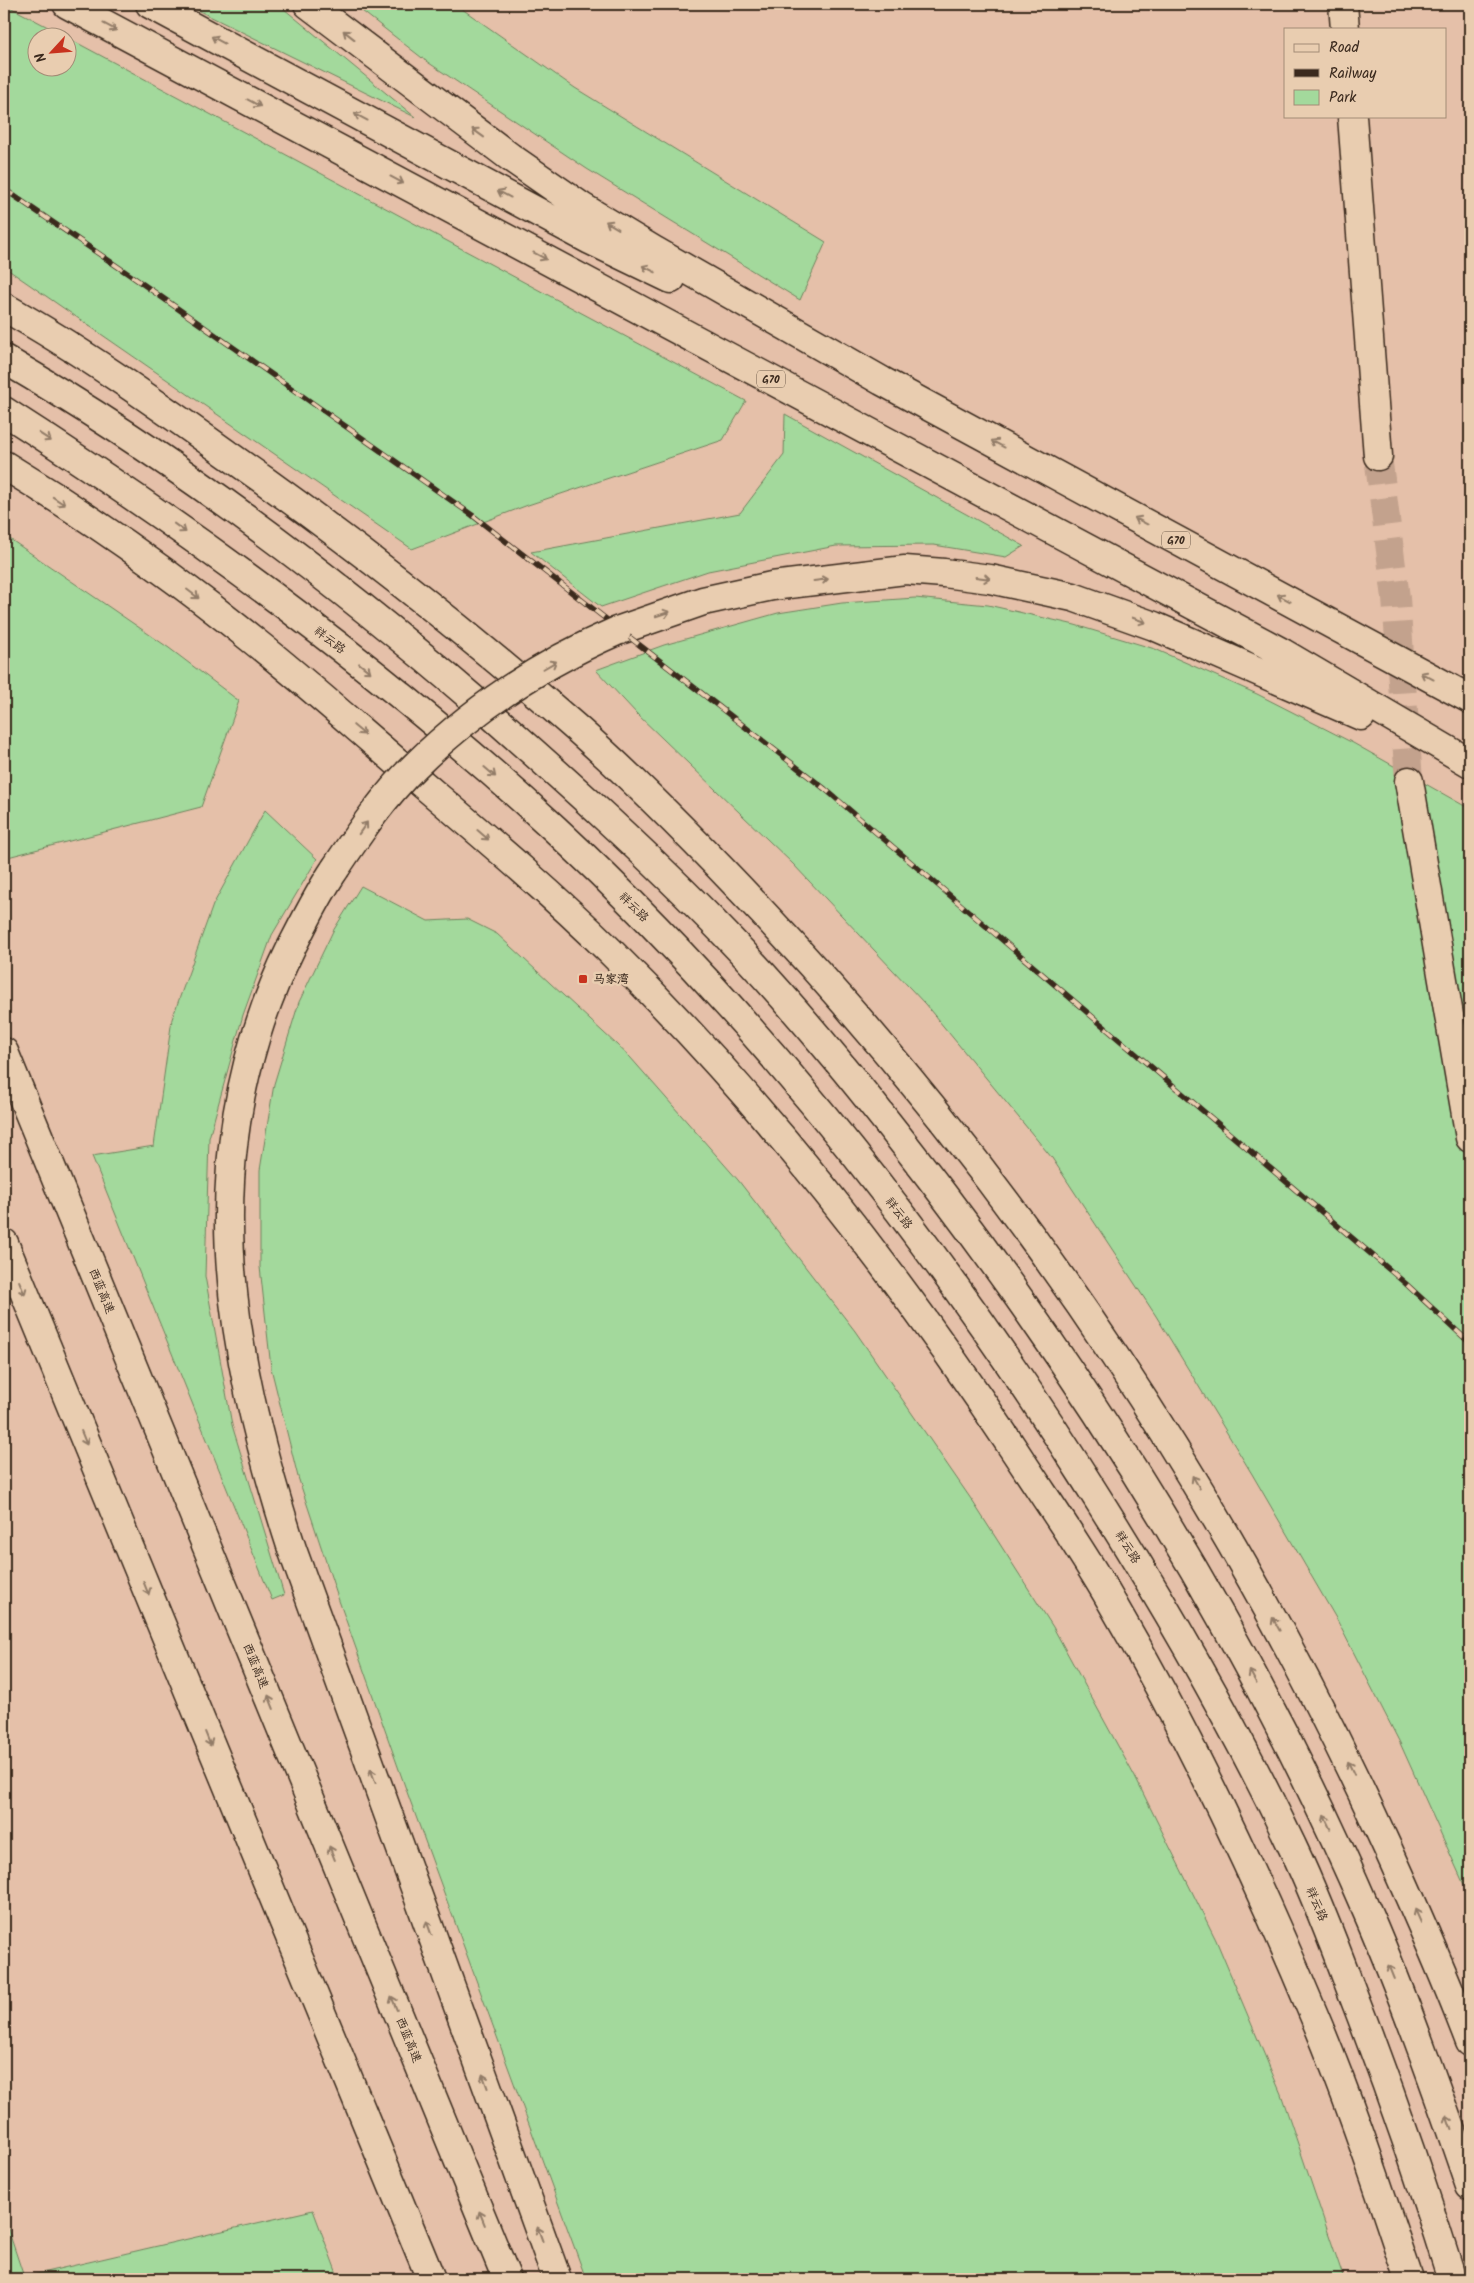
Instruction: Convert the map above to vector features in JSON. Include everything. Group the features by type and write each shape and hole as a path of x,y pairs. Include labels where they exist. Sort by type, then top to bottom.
{"main road":[{"name":"G70","path":"67,4 1275,648 1470,764"},
{"path":"150,4 590,240 882,381"},
{"name":"G70","path":"308,4 431,99 582,207 882,381 1470,699"},
{"path":"1343,4 1345,28"},
{"path":"1352,118 1378,456"},
{"path":"4,307 113,376 245,467 383,568 492,656 576,728 648,795 814,967 891,1056 1034,1238 1095,1323 1195,1481 1244,1565 1333,1731 1420,1918 1470,2042"},
{"path":"4,359 116,427 261,528 352,597 441,672 603,814 675,884 729,938 855,1081 1017,1294 1128,1462 1180,1546 1232,1638 1321,1810 1370,1918 1445,2112 1470,2186"},
{"name":"祥云路","path":"4,411 151,507 261,586 370,671 477,760 555,830 642,914 724,1000 864,1165 1007,1358 1070,1453 1141,1567 1248,1758 1294,1850 1345,1972 1421,2181 1452,2279"},
{"path":"4,465 172,578 257,643 541,886 612,953 690,1034 749,1099 874,1250 993,1418 1110,1598 1196,1759 1235,1837 1315,2017 1348,2101 1408,2279"},
{"path":"557,2279 292,1549 257,1436 239,1345 228,1251 230,1161 236,1112 258,1026 274,986 305,920 335,868 368,821 414,767 438,745 509,690 575,650 617,631 703,601 772,586 904,570 990,578 1073,597 1154,626 1470,764"},
{"path":"1409,781 1470,1138"},
{"name":"西蓝高速","path":"4,1052 507,2279"},
{"path":"4,1243 431,2279"}],"green space":[{"path":"4,4 50,28 28,28 28,78 78,78 78,43 746,401 723,440 528,505 412,549 4,267"},
{"path":"185,4 278,4 415,117"},
{"path":"353,4 455,4 575,88 826,242 800,300 587,169 426,61"},
{"path":"785,414 1024,546 1006,557 934,545 836,546 708,571 601,607 531,552 740,513 784,455"},
{"path":"4,535 169,648 239,701 201,807 4,858"},
{"path":"915,598 988,605 1075,625 1155,649 1257,694 1353,743 1470,809 1470,1898 1400,1743 1337,1620 1252,1474 1156,1316 1052,1158 925,1004 793,864 637,714 596,670 664,645 778,613 842,603"},
{"path":"265,810 317,859 272,935 243,1015 209,1138 205,1276 232,1425 284,1595 272,1600 92,1156 154,1146 172,1019 213,905"},
{"path":"361,886 428,921 467,919 497,934 630,1057 738,1180 855,1331 971,1499 1053,1627 1135,1777 1216,1940 1281,2094 1344,2279 586,2279 407,1792 337,1595 298,1477 271,1368 260,1267 260,1170 274,1084 299,1002 333,931"},
{"path":"313,2210 339,2279 4,2279 4,2217 24,2277"}],"tunnel":[{"path":"1378,456 1396,598 1409,781"}],"railway":[{"path":"4,189 472,515 825,789 1405,1283 1470,1343"}],"place":[{"name":"马家湾","path":"583,979"}]}
